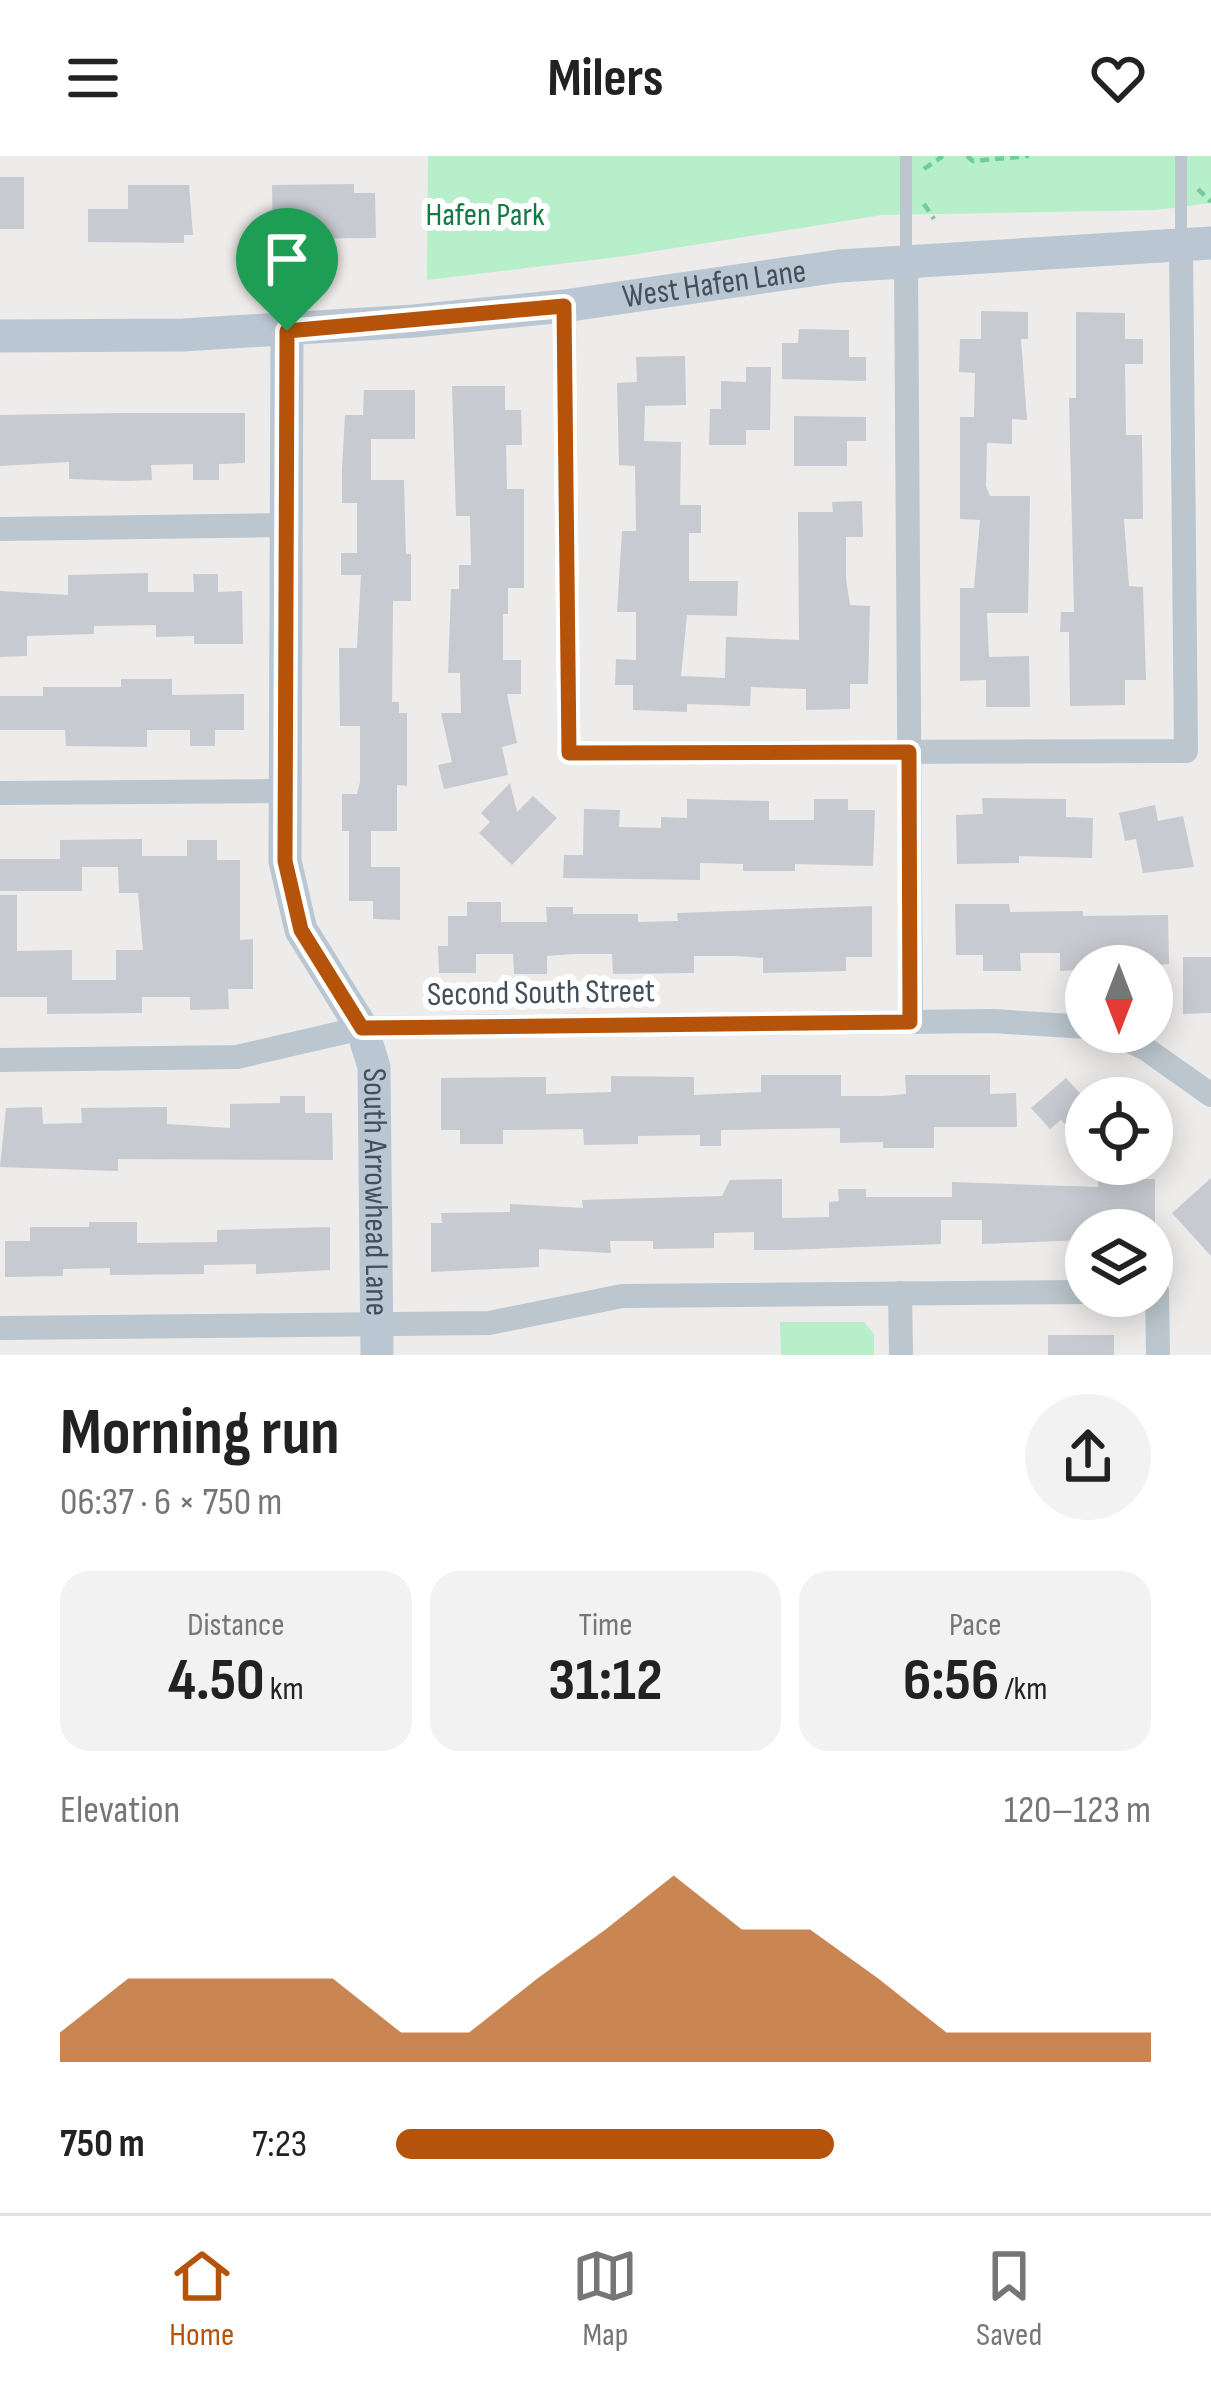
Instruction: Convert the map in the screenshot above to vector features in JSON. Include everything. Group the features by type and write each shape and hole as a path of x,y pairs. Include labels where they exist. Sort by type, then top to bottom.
{"main road":[{"name":"West Hafen Lane","path":"0,336 287,331 564,306 906,260 1196,245"},
{"name":"South Arrowhead Lane","path":"287,331 285,861 301,930 362,1028 374,1066 377,1340"}],"street":[{"path":"564,306 569,753 1186,751 1196,245"},
{"path":"906,260 910,1022"},
{"path":"0,529 286,525"},
{"path":"0,793 285,791"},
{"name":"Second South Street","path":"0,1060 237,1057 362,1028 910,1022 1065,1026"},
{"path":"1152,1053 1211,1095"},
{"path":"0,1328 377,1340 622,1296 1065,1292"},
{"path":"900,1293 901,1355"},
{"path":"1156,1317 1158,1355"}],"lane":[{"path":"906,156 906,260"},
{"path":"1181,156 1196,245"}],"path":[{"path":"922,182 923,170 943,156"},
{"path":"967,156 973,160 1028,156"},
{"path":"922,194 934,219"}],"green space":[{"name":"Hafen Park","path":"428,156 1211,156 1211,203 1156,210 882,215 625,256 427,280"},
{"path":"780,1322 864,1322 874,1334 874,1355 781,1355"}],"building":[{"path":"0,177 24,177 24,229 0,229"},
{"path":"354,184 354,193 375,193 376,238 273,239 272,185"},
{"path":"128,185 189,185 193,235 184,235 184,243 88,242 88,209 128,209"},
{"path":"981,311 1028,312 1028,339 1021,339 1027,420 1012,419 1012,444 987,443 986,486 990,496 1030,496 1028,613 987,613 989,657 1029,656 1030,707 986,707 986,680 960,681 960,588 974,588 980,520 960,519 960,417 974,417 975,373 959,372 960,339 981,339"},
{"path":"1076,312 1125,313 1125,339 1143,339 1143,364 1125,364 1126,435 1142,435 1143,519 1124,519 1129,586 1143,587 1146,680 1125,680 1125,705 1070,706 1069,632 1060,632 1061,612 1074,612 1069,398 1076,398"},
{"path":"799,329 849,330 849,357 866,357 866,381 782,379 782,343 798,343"},
{"path":"685,356 686,405 645,406 644,441 681,442 680,505 701,505 701,533 689,533 689,581 738,581 737,616 687,615 681,676 725,678 726,637 799,640 798,512 833,512 832,502 862,501 863,537 846,537 846,579 850,605 870,606 868,684 850,684 850,709 806,710 806,689 751,687 750,706 687,704 687,712 633,710 633,685 615,685 616,659 636,660 636,612 617,612 622,531 636,531 635,466 619,465 617,383 637,382 636,357"},
{"path":"746,367 771,367 770,430 746,430 746,445 709,445 710,409 721,409 721,381 746,382"},
{"path":"452,386 505,386 505,410 521,410 522,445 506,445 507,489 524,489 524,588 508,588 508,614 503,614 503,660 521,660 521,694 507,694 517,743 502,747 508,775 444,789 438,765 452,762 441,713 461,713 460,673 448,673 451,589 459,589 459,565 471,565 470,516 456,516"},
{"path":"364,390 415,390 415,439 371,439 371,480 404,480 406,554 411,554 411,601 393,601 392,702 399,702 399,713 407,713 407,786 397,785 397,831 371,831 371,867 400,867 400,920 373,919 373,901 349,901 349,831 342,831 342,794 357,794 360,782 360,726 340,726 339,648 357,648 361,575 341,575 341,553 357,553 357,503 342,503 342,470 345,415 363,415"},
{"path":"245,413 245,463 219,464 219,480 193,480 193,464 151,465 152,480 125,481 69,479 69,462 0,466 0,415"},
{"path":"794,416 866,417 866,441 847,441 847,466 794,466"},
{"path":"148,573 148,592 194,592 193,574 218,574 218,592 242,591 243,644 194,644 194,636 156,637 156,625 94,626 94,634 27,636 27,656 0,657 0,591 68,595 68,575"},
{"path":"121,679 172,679 172,695 244,694 244,730 215,730 215,746 190,746 190,730 147,730 147,747 66,746 65,730 0,730 0,696 43,696 43,687 121,687"},
{"path":"510,783 517,812 533,796 557,818 512,865 479,833 490,822 481,813"},
{"path":"982,798 1066,799 1066,817 1093,818 1092,858 1019,856 1019,863 957,864 956,815 983,814"},
{"path":"687,799 769,801 769,820 814,820 814,799 848,799 848,810 875,810 873,866 795,864 795,871 743,871 743,864 700,863 700,880 563,878 564,855 583,855 584,809 620,810 619,827 661,828 661,817 687,818"},
{"path":"1155,805 1158,821 1183,816 1194,867 1143,873 1136,839 1125,841 1119,813"},
{"path":"142,839 142,856 187,856 187,840 217,840 217,860 240,860 240,940 253,939 253,989 228,989 229,1009 190,1010 190,997 142,997 142,1013 47,1014 47,997 0,997 0,895 17,895 17,951 72,950 72,980 116,980 116,950 143,950 138,893 119,893 118,867 82,867 82,891 0,891 0,859 60,859 60,840"},
{"path":"467,902 501,902 501,922 547,922 546,907 573,907 573,914 638,914 638,922 678,921 677,913 872,906 872,957 846,957 846,971 763,973 763,958 694,956 694,973 613,974 612,954 573,954 547,956 547,974 514,974 513,954 476,954 476,973 439,973 438,946 448,946 448,916 467,916"},
{"path":"955,904 1009,904 1010,912 1083,911 1083,916 1168,915 1169,945 1065,945 1065,971 1060,971 1060,953 1020,953 1021,971 983,971 983,955 956,955"},
{"path":"1183,957 1211,957 1211,1013 1183,1014"},
{"path":"761,1075 841,1075 841,1096 883,1096 906,1094 905,1075 990,1075 990,1094 1016,1093 1017,1127 934,1127 934,1148 840,1143 840,1128 721,1130 721,1146 700,1146 700,1135 638,1136 638,1144 584,1145 583,1129 503,1130 503,1144 460,1144 460,1130 441,1130 441,1078 546,1077 546,1094 611,1092 611,1076 694,1077 694,1095 761,1092"},
{"path":"1065,1079 1065,1124 1061,1120 1050,1129 1031,1108"},
{"path":"280,1096 305,1096 305,1113 332,1113 333,1160 118,1159 118,1171 0,1167 6,1108 42,1107 43,1124 82,1123 81,1108 167,1107 167,1124 230,1128 230,1104 280,1103"},
{"path":"1211,1178 1211,1256 1173,1214"},
{"path":"782,1179 782,1218 829,1217 829,1202 839,1201 838,1189 866,1189 866,1197 952,1197 952,1182 1155,1185 1155,1209 1065,1209 1065,1241 982,1244 982,1220 941,1220 941,1244 754,1250 754,1232 714,1233 714,1248 653,1249 653,1241 610,1241 611,1253 539,1249 539,1267 431,1272 431,1223 442,1223 441,1213 510,1212 510,1204 583,1208 582,1200 722,1196 730,1180"},
{"path":"89,1222 137,1222 137,1243 217,1242 217,1230 330,1227 330,1270 256,1274 256,1264 204,1265 204,1274 110,1275 110,1268 63,1269 63,1276 5,1277 5,1241 30,1241 30,1227 89,1227"},
{"path":"1048,1335 1114,1335 1114,1355 1048,1355"}],"route":[{"path":"564,306 569,753 909,752 910,1022 362,1028 301,930 285,861 287,331 564,306"}]}
